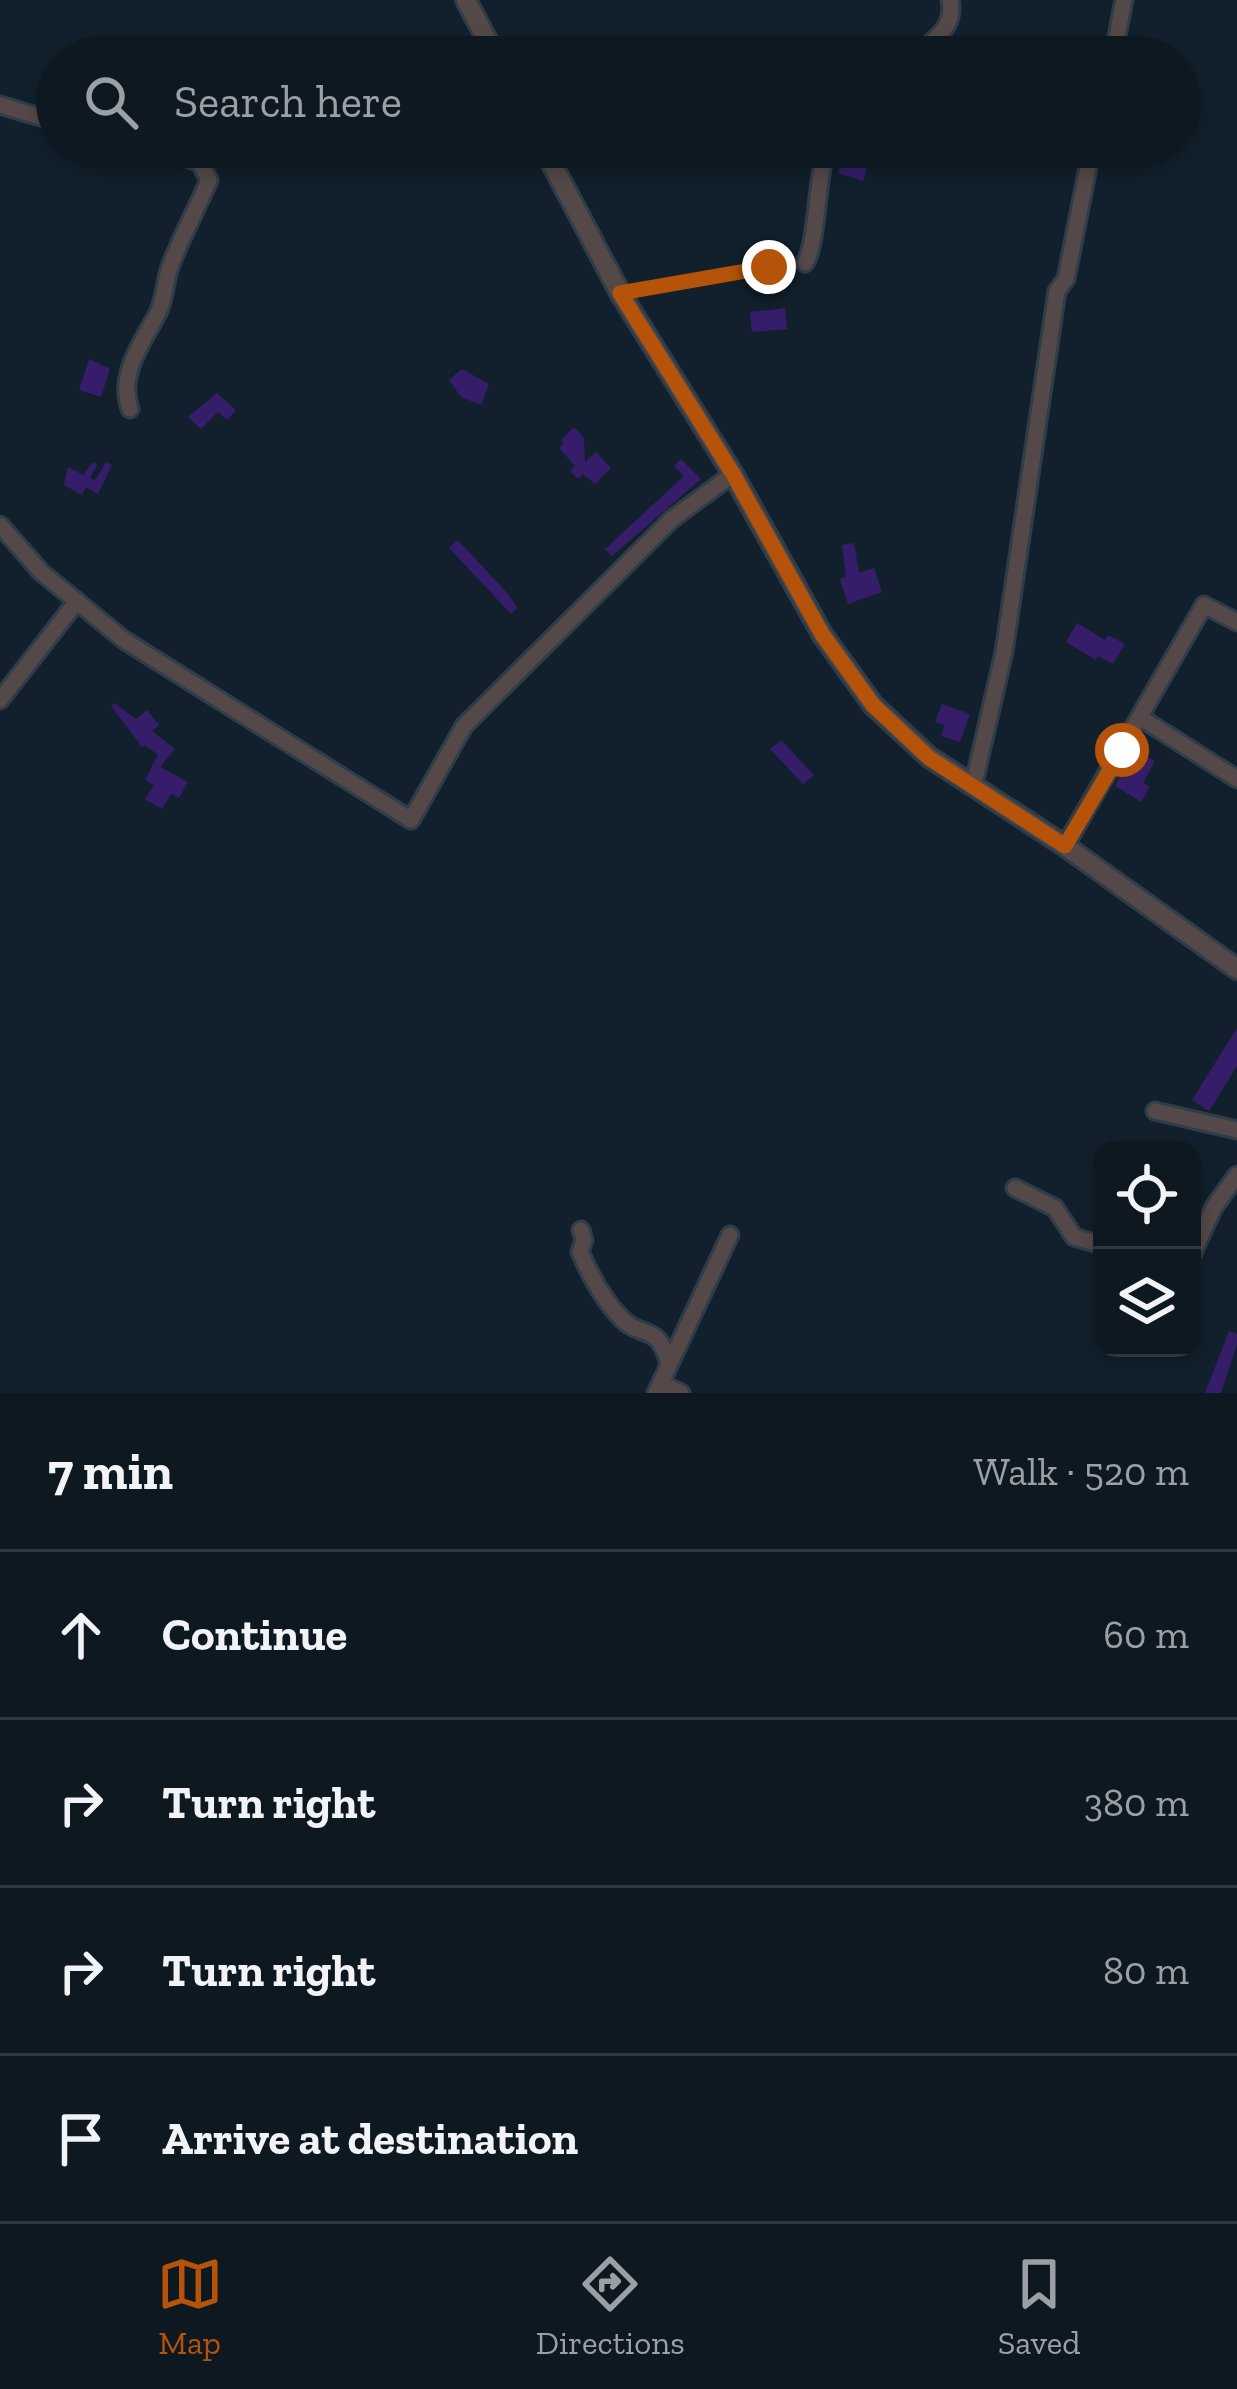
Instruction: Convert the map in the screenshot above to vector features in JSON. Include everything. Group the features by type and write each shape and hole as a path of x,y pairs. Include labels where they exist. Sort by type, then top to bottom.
{"street":[{"path":"466,0 485,36"},
{"path":"939,36 952,12 950,0"},
{"path":"1117,36 1124,0"},
{"path":"0,105 36,116"},
{"path":"130,409 125,394 133,358 160,310 170,266 208,180 202,168"},
{"path":"554,168 620,293 733,474 822,634 873,705 929,758 1065,846 1237,969"},
{"path":"805,263 813,250 813,219 823,168"},
{"path":"973,787 1004,652 1057,291 1066,279 1088,168"},
{"path":"0,525 41,572 124,640 411,820 464,726 672,519 733,474"},
{"path":"0,700 77,601"},
{"path":"1065,846 1204,605 1237,622"},
{"path":"1142,718 1237,779"},
{"path":"1155,1111 1237,1130"},
{"path":"1195,1249 1214,1207 1237,1175"},
{"path":"1016,1188 1055,1208 1074,1237 1093,1242"},
{"path":"581,1230 580,1252 593,1282 619,1316 631,1326 650,1330 665,1350 664,1385 681,1393"},
{"path":"663,1378 730,1235"}],"path":[{"path":"620,293 732,271 805,263"}],"building":[{"path":"840,168 867,168 863,181 838,173"},
{"path":"785,308 787,329 752,332 750,312"},
{"path":"89,359 110,369 101,397 79,390"},
{"path":"462,369 489,384 481,405 461,397 449,380"},
{"path":"217,393 236,410 227,420 218,412 201,429 188,417"},
{"path":"574,427 584,438 585,462 596,452 611,468 595,484 570,471 575,466 559,448"},
{"path":"681,459 701,479 612,556 605,549 684,476 674,466"},
{"path":"93,462 97,465 90,478 95,480 106,462 112,465 98,494 86,487 82,495 64,485 68,467 83,475"},
{"path":"458,540 509,595 517,608 511,614 449,548"},
{"path":"854,543 859,573 874,568 882,592 848,604 840,579 846,577 842,545"},
{"path":"1077,623 1105,640 1108,635 1125,644 1113,664 1066,642"},
{"path":"114,703 136,719 147,710 159,725 152,731 175,749 160,767 188,782 179,798 171,794 162,809 145,799 154,785 145,780 158,755 142,747 111,706"},
{"path":"942,704 970,714 960,742 941,736 944,725 935,722"},
{"path":"781,740 814,775 803,784 770,749"},
{"path":"1134,750 1155,761 1143,783 1150,787 1141,802 1115,786"},
{"path":"1237,1028 1237,1066 1209,1111 1192,1100"},
{"path":"1229,1331 1237,1334 1237,1344 1221,1393 1205,1393"}],"route":[{"path":"769,267 620,293 733,474 822,634 873,705 929,758 1065,846 1122,750"}]}
